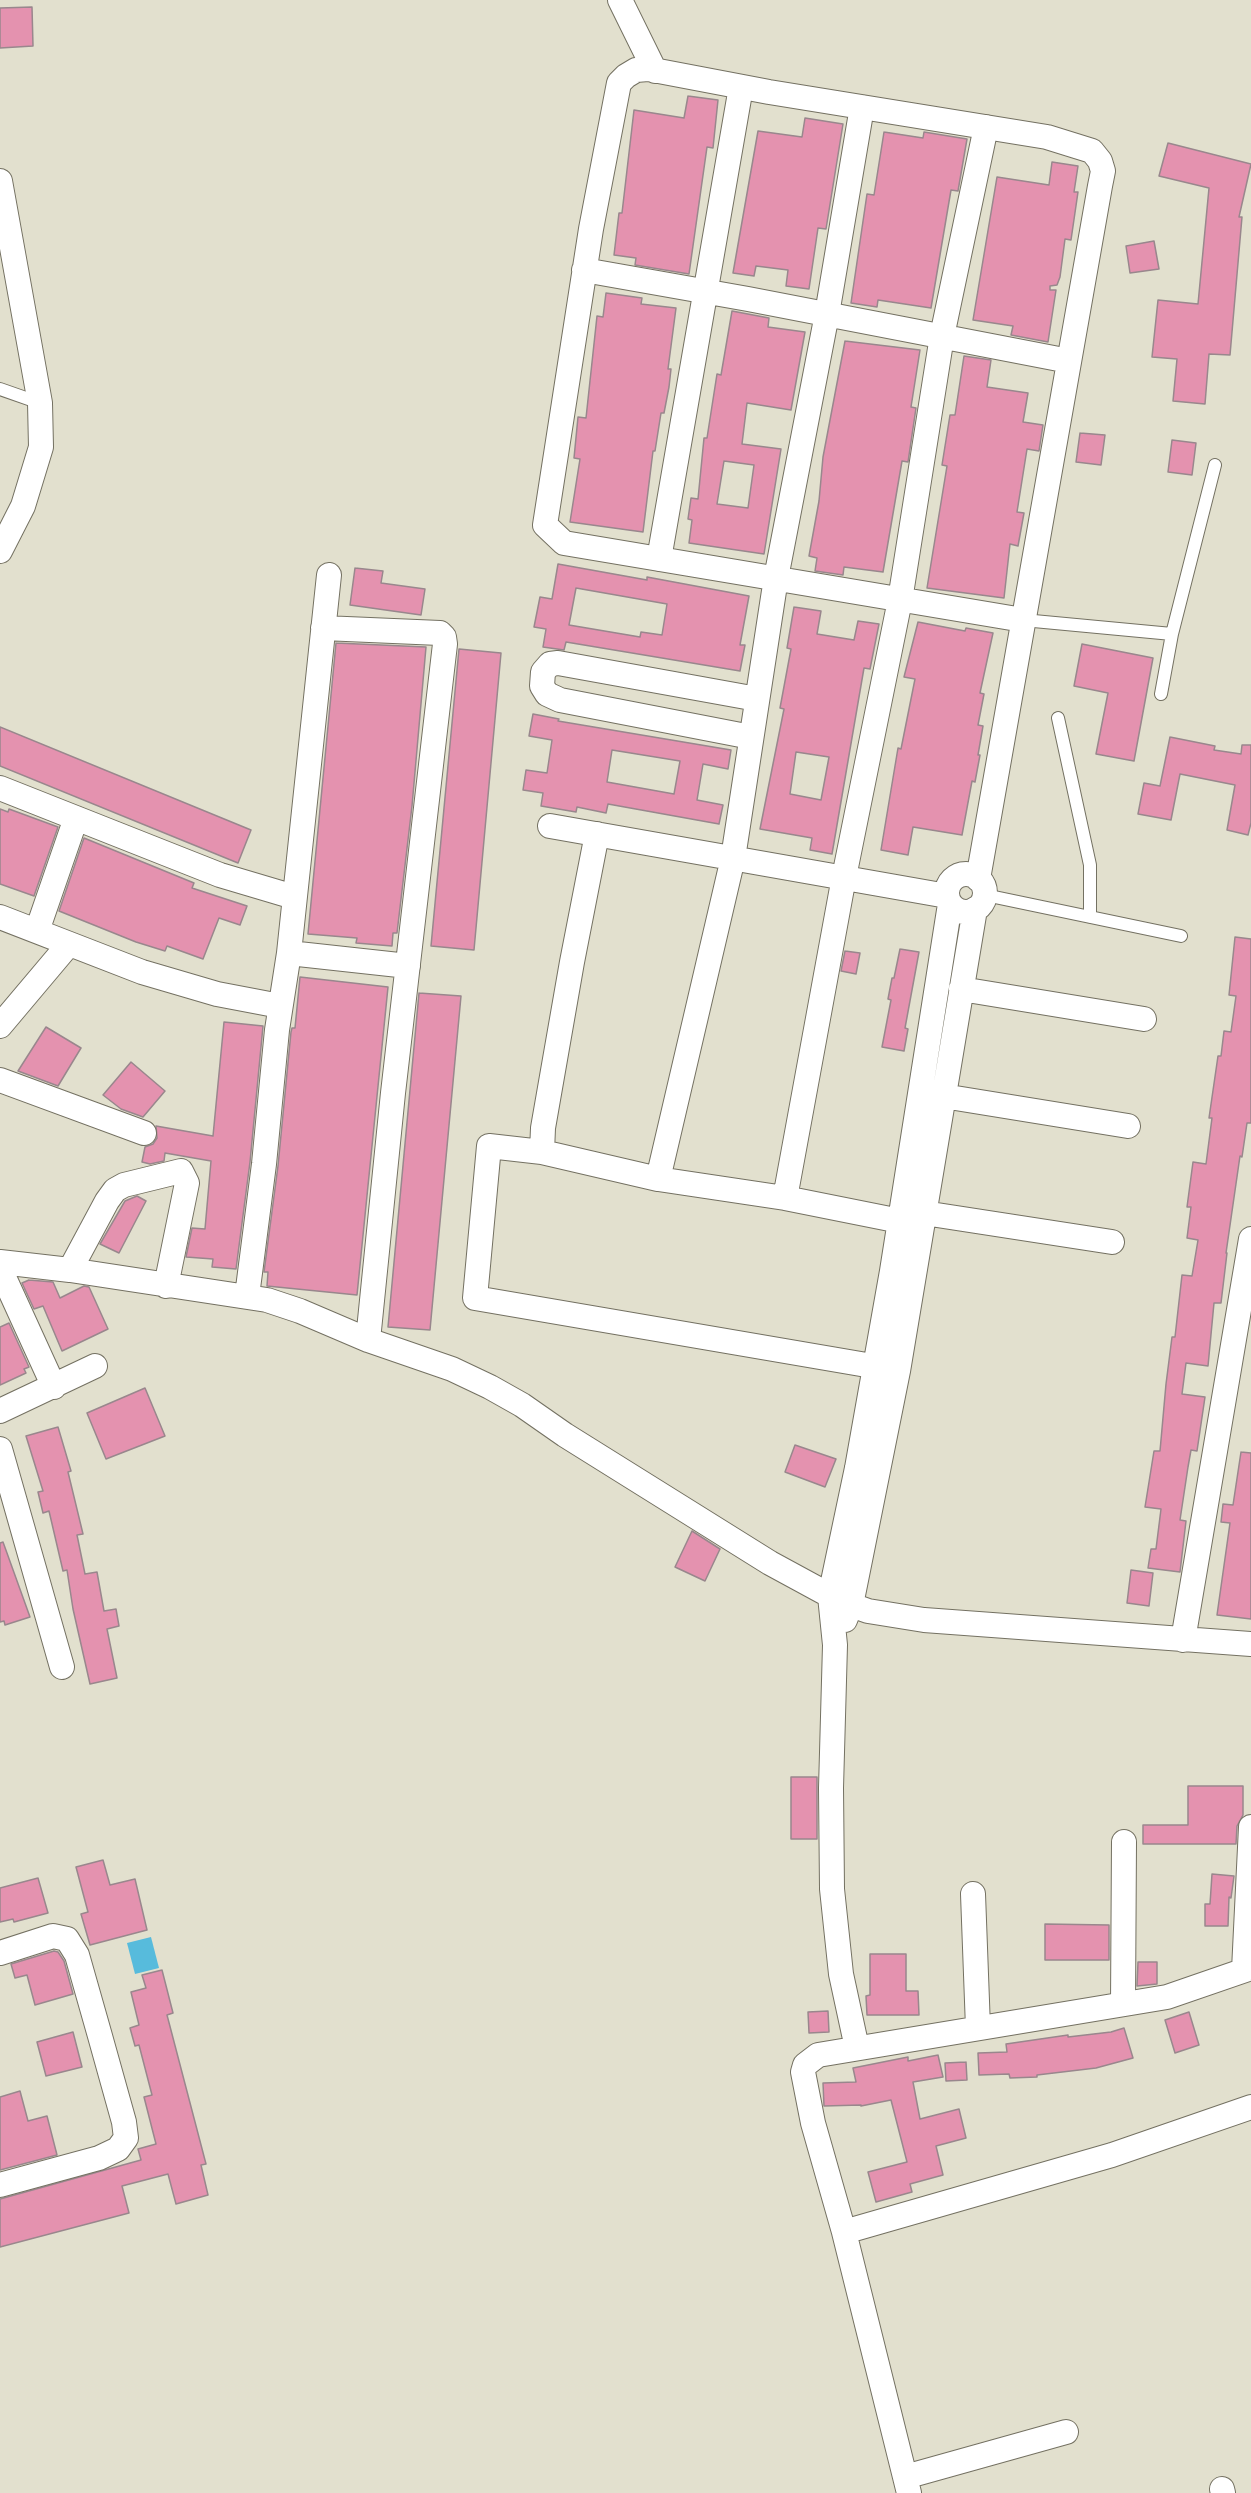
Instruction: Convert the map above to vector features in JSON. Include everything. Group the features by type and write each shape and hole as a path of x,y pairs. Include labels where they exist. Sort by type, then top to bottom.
{"street":[{"path":"620,0 655,71"},
{"path":"857,2048 841,1974 832,1889 831,1788 835,1645 841,1601 886,1368 924,1213 1023,620 1102,171 1100,161 1092,151 1047,137 655,71 636,70 619,83 584,270 545,525 564,543 1023,620"},
{"path":"659,559 741,87"},
{"path":"658,1179 733,858 776,578 827,314 862,107"},
{"path":"785,1198 844,877 900,600 942,336 986,127"},
{"path":"0,181 40,403 41,447 23,506 0,551"},
{"path":"584,270 1069,361"},
{"path":"247,1296 264,1164 280,1006 289,953 329,575"},
{"path":"323,628 440,633 444,637 368,1341"},
{"path":"751,737 560,700 548,694 542,686 543,672 550,664 558,663 757,699"},
{"path":"605,708 610,673"},
{"path":"692,726 700,689"},
{"path":"0,788 220,875 294,897"},
{"path":"37,931 76,818"},
{"path":"550,826 844,877 949,900 962,911 979,894"},
{"path":"542,1152 543,1128 597,834"},
{"path":"886,1368 900,1221 949,900 948,885 957,876 968,874 979,894"},
{"path":"0,917 142,972 217,994 280,1006"},
{"path":"0,1026 69,944"},
{"path":"289,953 408,966"},
{"path":"961,989 1144,1019"},
{"path":"926,1049 950,1055"},
{"path":"0,1080 144,1133"},
{"path":"943,1096 1128,1126"},
{"path":"886,1368 475,1298 489,1146 542,1152 658,1179 785,1198 900,1221"},
{"path":"70,1270 106,1201 115,1190 124,1185 181,1172 187,1183 166,1287"},
{"path":"924,1213 1112,1242"},
{"path":"1183,1640 1251,1239"},
{"path":"54,1387 1,1267 70,1270 166,1287 247,1296 300,1311 368,1341 452,1369 490,1387 770,1563 841,1601 887,1615 924,1620 1251,1644"},
{"path":"0,1411 95,1366"},
{"path":"0,1449 62,1667"},
{"path":"1066,2432 907,2485 844,2232 813,2123 803,2072 804,2065 818,2055 1167,1997 1248,1969 1251,1827"},
{"path":"1123,2004 1124,1842"},
{"path":"973,1894 978,2028"},
{"path":"0,1953 53,1936 67,1939 77,1955 124,2122 126,2138 118,2149 99,2158 0,2185"},
{"path":"844,2232 1112,2156 1251,2107"}],"lane":[{"path":"0,389 40,403"},
{"path":"1161,694 1172,634 1215,465"},
{"path":"1023,620 1172,634"},
{"path":"1058,718 1090,865 1090,917"},
{"path":"979,894 1181,936"}],"water":[{"path":"151,1937 159,1968 135,1974 127,1943"}],"building":[{"path":"32,7 33,46 0,48 0,8"},
{"path":"688,96 718,100 713,148 707,147 689,274 635,265 636,258 614,255 619,213 622,213 634,110 684,118"},
{"path":"805,118 843,124 826,229 818,228 809,289 786,286 788,270 756,266 754,276 733,273 758,131 802,137"},
{"path":"884,132 923,138 924,132 967,139 958,191 951,190 931,308 878,300 877,307 851,303 867,194 874,195"},
{"path":"1168,143 1251,164 1239,217 1242,217 1230,355 1209,354 1205,404 1173,401 1177,359 1152,357 1158,300 1198,304 1209,188 1159,176"},
{"path":"1052,162 1078,166 1074,192 1078,192 1071,240 1065,239 1060,277 1057,285 1050,286 1050,290 1056,290 1048,342 1011,335 1013,326 973,320 997,177 1049,185"},
{"path":"1154,241 1159,269 1130,273 1126,246"},
{"path":"606,293 642,298 641,304 676,308 668,369 671,369 669,387 664,413 661,413 655,451 653,451 643,532 570,522 580,459 574,458 578,417 586,418 597,316 603,317"},
{"path":"732,311 769,318 768,327 805,332 791,410 747,403 742,444 781,449 764,554 689,543 692,520 688,519 691,498 698,499 704,438 707,438 717,374 721,375","holes":["724,461 754,465 748,508 717,504"]},
{"path":"845,341 920,350 911,407 916,408 908,462 902,461 883,572 844,567 843,575 815,571 817,558 809,556 819,501 823,457"},
{"path":"964,356 991,360 987,387 1028,393 1023,422 1043,425 1039,451 1027,449 1017,512 1024,513 1018,546 1010,544 1004,598 927,588 947,466 942,465 950,415 955,415"},
{"path":"1080,433 1105,435 1101,465 1076,462"},
{"path":"1172,440 1196,443 1192,475 1168,472"},
{"path":"558,564 647,580 647,577 749,596 740,645 745,645 740,671 566,642 564,650 543,647 546,629 534,627 540,597 552,599","holes":["576,588 667,604 662,635 641,632 640,637 569,625"]},
{"path":"355,568 383,571 381,583 425,589 421,615 350,605"},
{"path":"794,607 821,611 817,634 854,640 858,621 879,624 870,669 864,668 832,854 810,850 812,838 760,829 784,709 780,708 791,649 787,648","holes":["796,752 829,757 821,800 790,794"]},
{"path":"918,622 965,631 966,628 993,633 980,693 984,694 978,725 983,726 978,755 980,755 975,782 972,781 962,835 913,827 908,855 881,850 898,748 901,749 915,679 904,677"},
{"path":"336,643 426,647 412,806 397,933 393,933 392,946 356,943 357,938 308,934"},
{"path":"1082,644 1153,658 1134,761 1096,754 1108,693 1074,686"},
{"path":"459,649 501,653 474,950 431,946"},
{"path":"533,714 559,719 558,721 731,750 728,769 703,764 697,800 723,805 719,824 608,804 606,813 577,807 576,812 541,806 543,793 523,790 526,770 547,773 552,740 529,736","holes":["612,750 680,761 674,794 607,782"]},
{"path":"0,727 251,830 238,863 0,766"},
{"path":"1170,737 1215,746 1214,750 1241,754 1242,745 1251,745 1251,823 1248,835 1227,830 1235,785 1180,774 1171,820 1138,814 1144,783 1160,786"},
{"path":"0,809 8,812 9,809 58,827 34,896 0,884"},
{"path":"84,838 194,883 192,888 247,906 240,925 219,918 203,959 167,946 165,951 136,942 59,911"},
{"path":"1235,937 1251,939 1251,1123 1247,1123 1242,1157 1240,1156 1221,1303 1214,1303 1208,1366 1186,1363 1182,1394 1205,1397 1197,1451 1191,1450 1180,1520 1186,1521 1180,1572 1148,1568 1151,1549 1156,1549 1161,1509 1145,1507 1154,1451 1160,1451 1166,1384 1172,1337 1175,1337 1182,1275 1192,1276 1198,1240 1187,1238 1191,1207 1187,1207 1193,1162 1206,1164 1212,1118 1209,1118 1218,1056 1221,1056 1224,1031 1231,1032 1236,996 1229,995"},
{"path":"900,949 919,952 905,1028 908,1029 904,1051 882,1047 891,1000 888,999"},
{"path":"845,951 860,953 856,974 841,971"},
{"path":"300,977 388,987 357,1295 267,1286 268,1272 264,1272 278,1166 291,1032 292,1028 295,1028"},
{"path":"419,993 461,996 430,1330 388,1327"},
{"path":"224,1022 263,1026 250,1162 236,1269 212,1267 213,1259 186,1257 192,1228 205,1229 211,1161 165,1153 164,1161 150,1164 142,1162 145,1147 153,1144 157,1138 156,1126 213,1136"},
{"path":"46,1027 81,1048 58,1086 18,1071"},
{"path":"131,1062 165,1091 143,1117 121,1109 103,1095"},
{"path":"137,1196 146,1201 119,1253 100,1244 125,1201"},
{"path":"29,1280 53,1282 60,1298 84,1286 89,1287 108,1329 62,1351 43,1306 34,1309 22,1283"},
{"path":"9,1323 29,1367 24,1369 26,1373 0,1385 0,1327"},
{"path":"145,1388 165,1436 106,1459 87,1413"},
{"path":"58,1427 71,1471 68,1472 83,1534 77,1535 85,1574 97,1572 104,1611 116,1609 119,1626 107,1629 117,1678 90,1684 73,1609 67,1570 63,1571 49,1511 43,1513 38,1492 43,1491 26,1436"},
{"path":"795,1445 836,1459 825,1487 785,1472"},
{"path":"1241,1452 1251,1453 1251,1619 1217,1615 1230,1523 1221,1522 1223,1504 1233,1505"},
{"path":"692,1531 720,1549 705,1581 675,1567"},
{"path":"3,1542 30,1617 5,1625 4,1621 0,1622 0,1543"},
{"path":"1131,1570 1153,1573 1149,1606 1127,1603"},
{"path":"791,1777 817,1777 817,1839 791,1839"},
{"path":"1188,1786 1243,1786 1243,1815 1237,1826 1236,1844 1143,1844 1143,1825 1188,1825"},
{"path":"103,1860 110,1885 135,1879 147,1930 90,1945 81,1914 88,1912 76,1867"},
{"path":"1212,1874 1234,1876 1231,1898 1229,1897 1228,1926 1205,1926 1205,1904 1210,1904"},
{"path":"38,1878 48,1913 14,1922 13,1919 0,1922 0,1888"},
{"path":"1045,1924 1109,1925 1109,1960 1045,1960"},
{"path":"54,1951 58,1952 64,1961 73,1994 35,2005 27,1975 15,1978 11,1964"},
{"path":"870,1954 906,1954 906,1991 918,1991 919,2015 867,2015 866,1996 870,1995"},
{"path":"1138,1962 1157,1962 1157,1984 1137,1986"},
{"path":"162,1970 173,2013 167,2015 206,2164 201,2165 208,2195 176,2204 168,2174 122,2186 129,2213 0,2247 0,2199 141,2160 138,2149 156,2144 144,2097 152,2095 139,2045 135,2046 130,2028 139,2025 131,1992 146,1988 142,1975"},
{"path":"828,2011 829,2032 809,2033 808,2012"},
{"path":"1189,2012 1199,2045 1175,2053 1165,2020"},
{"path":"1124,2028 1133,2058 1096,2068 1037,2075 1037,2077 1010,2078 1009,2074 979,2075 978,2053 1007,2052 1006,2044 1068,2035 1068,2037 1111,2032"},
{"path":"73,2032 82,2067 46,2076 37,2042"},
{"path":"938,2055 943,2077 913,2082 920,2119 959,2109 966,2138 936,2146 943,2175 910,2184 912,2192 876,2202 868,2172 907,2162 891,2100 861,2106 824,2106 823,2083 856,2082 853,2068 908,2057 908,2061"},
{"path":"966,2062 967,2080 946,2081 945,2063"},
{"path":"20,2091 28,2121 47,2116 57,2155 0,2170 0,2097"}]}
